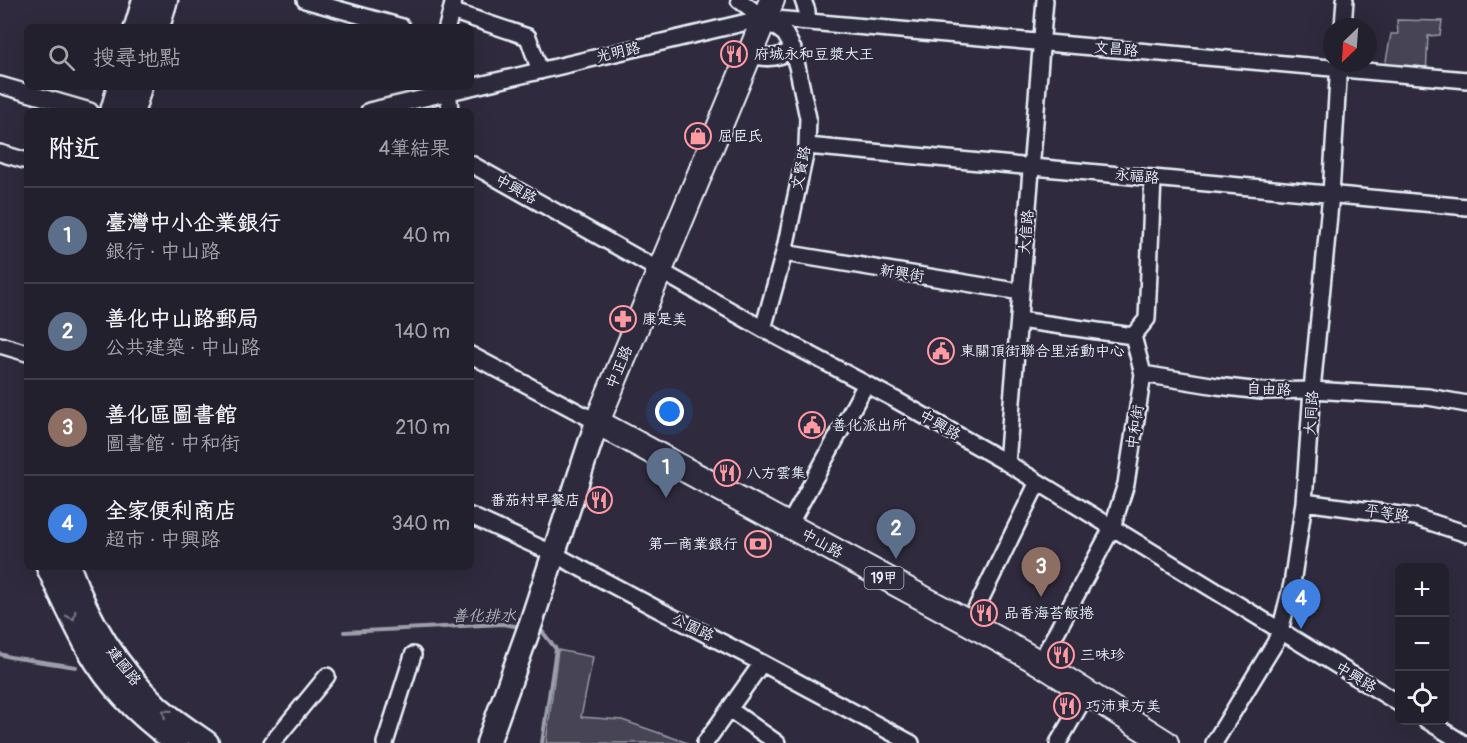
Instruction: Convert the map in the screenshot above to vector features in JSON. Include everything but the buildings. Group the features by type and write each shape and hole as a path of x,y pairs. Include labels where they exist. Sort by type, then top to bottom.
{"main road":[{"name":"中正路","path":"597,422 768,9"},
{"name":"中山路","path":"597,422 1040,663 1166,743"}],"street":[{"path":"137,24 144,0"},
{"path":"159,24 166,0"},
{"path":"304,0 391,24"},
{"name":"文賢路","path":"739,0 768,9 785,34 793,49 807,118 807,146 783,253 763,328"},
{"path":"803,0 807,11 807,21"},
{"name":"大信路","path":"1007,463 1045,0"},
{"path":"1344,18 1345,0"},
{"path":"448,24 452,5 528,38 540,71"},
{"name":"文昌路","path":"768,9 807,21 1323,65"},
{"name":"光明路","path":"474,86 540,71 768,9"},
{"path":"750,54 770,58 783,55 793,49"},
{"name":"文昌路","path":"1377,70 1467,80"},
{"name":"大同路","path":"1214,743 1258,672 1280,631 1292,584 1304,502 1312,390 1331,194 1339,72"},
{"path":"0,85 80,108"},
{"path":"113,108 117,90"},
{"path":"134,108 139,90"},
{"path":"448,90 450,108"},
{"name":"光明路","path":"380,108 448,90"},
{"name":"永福路","path":"807,146 1467,207"},
{"path":"0,153 24,160"},
{"name":"中興路","path":"474,166 1007,463 1395,701"},
{"path":"1019,320 1133,336 1147,319 1153,178"},
{"name":"新興街","path":"783,253 1021,292"},
{"name":"中和街","path":"1040,663 1112,528 1126,484 1143,374 1133,336"},
{"path":"0,345 24,351"},
{"name":"中山路","path":"474,357 597,422"},
{"name":"自由路","path":"1143,374 1261,391 1312,390 1428,398 1467,404"},
{"path":"789,525 866,384"},
{"name":"中正路","path":"488,743 529,629 597,422"},
{"path":"969,623 1038,482"},
{"name":"平等路","path":"1304,502 1415,517 1467,534"},
{"name":"公園路","path":"474,517 554,554 911,743"},
{"name":"建國路","path":"49,570 89,650 107,667 131,704 177,743"},
{"name":"建國路","path":"70,570 82,600 108,647 107,667"},
{"path":"385,743 413,655"},
{"path":"705,743 762,663"},
{"name":"建國路","path":"107,667 131,677 158,706 207,743"},
{"path":"272,743 327,676"},
{"path":"1058,743 1088,693"},
{"path":"729,709 777,743"},
{"path":"1434,725 1463,743 1467,734"}],"shaded area":[{"path":"1397,20 1442,21 1440,35 1428,36 1426,75 1384,71 1391,34 1398,34"},
{"path":"558,650 593,657 581,717 622,720 688,743 546,743"}],"waterway":[{"name":"善化排水","path":"344,632 502,624 522,627"},
{"name":"善化排水","path":"536,629 541,630 556,649 542,743"},
{"name":"善化排水","path":"0,654 76,667"}],"place":[{"name":"府城永和豆漿大王","path":"734,54"},
{"name":"屈臣氏","path":"698,136"},
{"name":"康是美","path":"623,319"},
{"name":"東關頂街聯合里活動中心","path":"941,351"},
{"name":"善化派出所","path":"812,425"},
{"name":"八方雲集","path":"727,473"},
{"name":"臺灣中小企業銀行","path":"666,498"},
{"name":"番茄村早餐店","path":"599,500"},
{"name":"第一商業銀行","path":"758,544"},
{"name":"善化中山路郵局","path":"896,559"},
{"name":"善化區圖書館","path":"1041,597"},
{"name":"品香海苔飯捲","path":"984,613"},
{"name":"全家便利商店","path":"1301,629"},
{"name":"三味珍","path":"1061,655"},
{"name":"巧沛東方美","path":"1067,706"}]}
